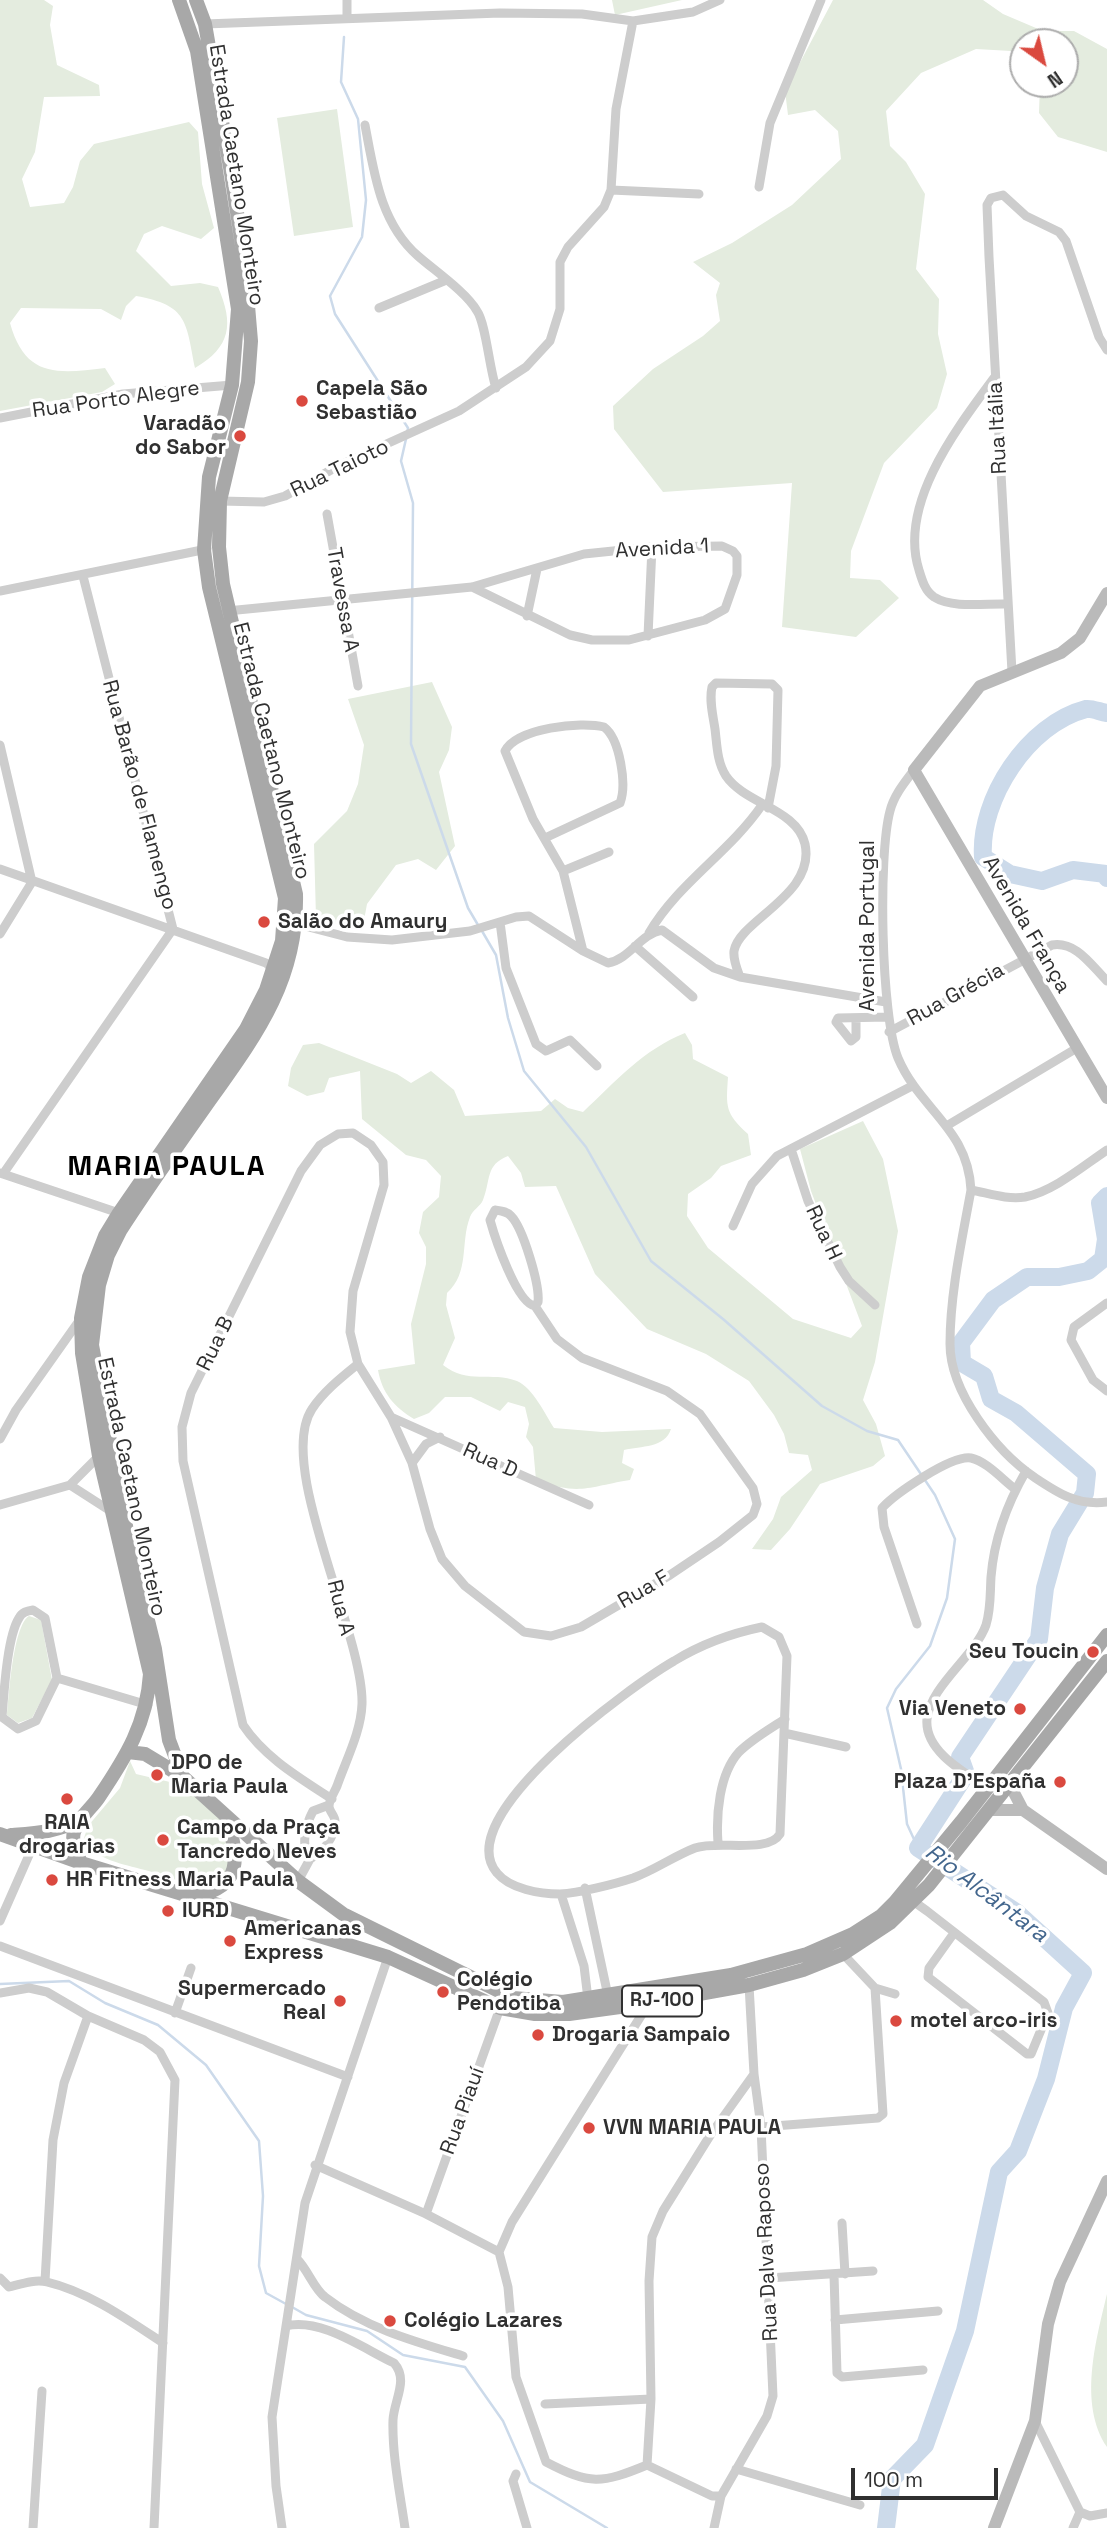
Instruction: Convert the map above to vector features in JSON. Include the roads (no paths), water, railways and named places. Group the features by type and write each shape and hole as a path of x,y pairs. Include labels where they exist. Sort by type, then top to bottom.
{"main road":[{"name":"Estrada Caetano Monteiro","path":"1,1835 44,1833 66,1827 80,1818 97,1800 128,1752 148,1705 150,1674 99,1456 85,1375 81,1318 89,1277 105,1236 246,1029 278,975 282,941 285,898 212,600 204,550 209,477 232,385 237,309 230,247 197,51 179,0"},
{"name":"Estrada Caetano Monteiro","path":"183,1777 169,1740 155,1649 111,1453 92,1345 93,1316 108,1255 120,1231 261,1027 297,924 296,894 228,611 219,547 220,501 248,382 251,341 244,258 205,24 197,0"},
{"name":"RJ-100","path":"1,1835 81,1863 388,1957 500,2008 536,2014 569,2014 749,1985 844,1954 890,1923 916,1898 967,1827 988,1788 1107,1635"},
{"name":"RJ-100","path":"128,1752 145,1754 183,1777 298,1881 343,1914 513,1998 540,2002 588,1999 731,1975 807,1954 881,1916 967,1827 989,1810 1107,1661"},
{"path":"80,1818 73,1834 81,1863"},
{"path":"195,1896 212,1892 226,1882 234,1870 236,1857 227,1818"},
{"path":"333,1939 346,1932 343,1914"}],"street":[{"path":"347,0 347,18"},
{"path":"205,24 555,13 633,21 693,12 720,0"},
{"path":"759,187 770,123 821,0"},
{"name":"Rua Taioto","path":"220,501 264,502 285,496 338,466 459,411 526,367 550,341 560,309 560,262 568,247 604,207 611,190 616,109 633,21"},
{"path":"365,125 380,197 397,232 479,313 488,365 496,388"},
{"path":"611,190 699,194"},
{"name":"Rua Itália","path":"1012,672 994,378 987,205 991,198 1003,195 1026,216 1059,232 1066,241 1099,337 1107,350"},
{"path":"379,308 444,281"},
{"path":"994,378 956,432 921,499 915,520 914,543 925,588 935,598 951,603 1008,604"},
{"name":"Rua Porto Alegre","path":"0,418 123,394 232,385"},
{"name":"Travessa A","path":"327,514 358,687"},
{"name":"Avenida 1","path":"228,611 472,587 584,554 652,547 722,546 733,551 738,562 730,600 725,609 705,620 629,640 592,640 570,635 472,587"},
{"path":"0,591 219,547"},
{"path":"648,636 652,547"},
{"path":"527,616 537,569"},
{"name":"Rua Barão de Flamengo","path":"1,1173 173,929 83,576"},
{"name":"Avenida Portugal","path":"1105,1502 1083,1503 1063,1496 1026,1471 993,1442 977,1419 957,1378 949,1347 971,1190 970,1172 961,1145 948,1125 912,1086 889,1032 884,872 890,808 914,770 972,694 980,686 1060,653 1080,638 1107,593"},
{"path":"297,924 347,937 392,940 470,931 529,916 583,951 608,963 617,961 649,933 664,908 731,845 765,806 776,766 778,690 772,684 716,683 712,687 711,705 722,765 734,785 765,806 798,829 805,843 807,859 800,877 782,900 738,941 734,951 740,977"},
{"path":"545,838 620,803 622,780 613,738 604,727 581,724 548,729 525,737 506,748 514,778 545,838 563,871 583,951"},
{"path":"0,746 32,882 0,934"},
{"name":"Avenida França","path":"914,770 1107,1098"},
{"path":"563,871 609,852"},
{"path":"0,869 266,963 278,975"},
{"path":"500,922 506,968 536,1044 546,1051 569,1040 597,1066"},
{"path":"649,933 662,930 714,968 740,977 886,1002"},
{"name":"Rua Grécia","path":"889,1032 1023,958 1061,943 1079,952 1107,981"},
{"path":"635,946 693,998"},
{"path":"856,1018 887,1017"},
{"path":"948,1125 1077,1048"},
{"path":"733,1226 752,1184 766,1165 790,1149 912,1086"},
{"name":"Rua B","path":"331,1802 277,1762 254,1741 243,1725 183,1461 182,1426 191,1393 301,1171 320,1145 338,1134 353,1133 371,1145 383,1163 384,1185 353,1291 351,1332 358,1364"},
{"name":"Rua H","path":"790,1149 808,1201 840,1268 849,1281 875,1305"},
{"path":"971,1190 1004,1197 1025,1197 1046,1189 1107,1150"},
{"path":"1,1173 119,1213"},
{"name":"Rua F","path":"358,1364 391,1417 412,1463 430,1529 442,1559 466,1586 524,1632 551,1636 581,1627 670,1575 719,1542 753,1514 757,1504 753,1488 700,1414 667,1391 582,1358 557,1339 535,1306 525,1302 496,1241 490,1220 495,1210 503,1211 512,1217 518,1227 538,1290 538,1302 535,1306"},
{"path":"1107,1303 1074,1327 1071,1339 1093,1380 1107,1391"},
{"path":"0,1439 16,1410 81,1318"},
{"name":"Rua A","path":"310,1859 323,1852 330,1839 335,1821 331,1802 358,1728 362,1703 305,1480 303,1442 311,1410 333,1385 358,1364"},
{"name":"Rua D","path":"391,1417 589,1505"},
{"path":"412,1463 426,1444 440,1437"},
{"path":"0,1505 70,1485 99,1456"},
{"path":"917,1624 881,1516 887,1503 932,1473 969,1458 1015,1489"},
{"path":"988,1788 952,1763 930,1737 927,1720 931,1704 986,1626 997,1541 1015,1489 1026,1471"},
{"path":"70,1485 112,1512"},
{"path":"33,1610 45,1618 58,1678 31,1725 18,1729 5,1723 2,1717 6,1674 18,1621 24,1613 33,1610"},
{"path":"762,1627 779,1637 787,1656 785,1719 780,1834 775,1841 767,1845 718,1843 695,1848 632,1878 561,1894 523,1889 502,1879 491,1866 486,1851 491,1832 534,1771 565,1740 675,1660 739,1631 762,1627"},
{"path":"58,1678 148,1705"},
{"path":"718,1843 716,1821 722,1788 737,1754 785,1719"},
{"path":"784,1733 846,1747"},
{"path":"1010,1785 1023,1810 1107,1870"},
{"path":"298,1881 310,1859 305,1845 308,1821 313,1811 331,1802"},
{"path":"989,1810 1023,1810"},
{"path":"0,1921 33,1846"},
{"path":"585,1888 608,1996"},
{"path":"561,1894 584,1966 588,1999"},
{"path":"916,1898 954,1933 1048,2008 1031,2054 1016,2046 928,1978 929,1968 954,1933"},
{"path":"0,1946 348,2077"},
{"path":"844,1954 876,1988 895,1993"},
{"path":"282,2528 276,2486 272,2417 305,2203 315,2165 388,1957"},
{"path":"175,2013 191,1968"},
{"name":"Rua Dalva Raposo","path":"713,2528 721,2496 767,2416 773,2396 761,2127 754,2074 749,1985"},
{"path":"0,1993 29,1988 47,1992 88,2016 145,2040 160,2052 175,2080 154,2528"},
{"path":"761,2127 878,2118 883,2114 876,1988"},
{"path":"649,2003 512,2221 499,2252 508,2287 516,2377 546,2462 587,2481 605,2479 647,2465 712,2496 721,2496"},
{"name":"Rua Piauí","path":"426,2214 500,2008"},
{"path":"45,2281 53,2140 64,2083 88,2016"},
{"path":"647,2465 651,2399 649,2281 652,2237 670,2200 754,2074"},
{"path":"315,2165 426,2214 499,2252"},
{"path":"993,2528 1035,2421 1048,2323 1060,2282 1107,2181"},
{"path":"842,2222 845,2274"},
{"path":"297,2259 310,2272 323,2296 360,2319 405,2339 463,2356"},
{"path":"769,2278 873,2271"},
{"path":"834,2275 837,2372 842,2378 923,2370"},
{"path":"0,2278 9,2287"},
{"path":"0,2292 9,2287 45,2281 122,2315 163,2343"},
{"path":"835,2320 938,2311"},
{"path":"287,2323 302,2323 327,2332 394,2363 400,2370 402,2379 393,2419 405,2528"},
{"path":"33,2528 42,2391"},
{"path":"545,2404 651,2399"},
{"path":"1035,2421 1080,2512 1090,2516 1107,2514"},
{"path":"736,2469 860,2505"},
{"path":"516,2474 513,2481 527,2528"},
{"path":"1073,2528 1080,2512"}],"waterway":[{"path":"344,37 341,82 358,119 366,200 362,237 330,296 335,314 408,428 407,433"},
{"path":"406,439 401,461 413,503 411,744 468,908 478,925"},
{"name":"Rio Alcântara","path":"1107,713 1086,709 1065,717 1045,730 1027,747 1011,767 989,812 983,857 1010,874 1042,881 1073,870 1106,874 1107,878"},
{"path":"482,931 496,955 508,1018 524,1071 586,1147 651,1261 723,1319 822,1406 867,1431 898,1440 935,1495 955,1539 947,1598 930,1646 896,1689 887,1708 901,1769 907,1824 918,1848"},
{"name":"Rio Alcântara","path":"886,2528 892,2479 925,2445 965,2331 999,2172 1018,2151 1046,2079 1064,2008 1083,1973 1016,1912 918,1848 966,1774 960,1757 1039,1639 1045,1588 1060,1534 1085,1493 1087,1474 1016,1413 991,1399 984,1376 962,1363 961,1343 993,1300 1027,1277 1059,1277 1088,1271 1103,1259 1106,1239 1100,1203 1107,1196"},
{"path":"0,1984 69,1981 105,2003 158,2025 206,2065 259,2141 263,2196 259,2266 266,2293 286,2304"},
{"path":"292,2307 306,2315 367,2331 403,2355 465,2367 503,2421 530,2482 607,2528"}],"place":[{"name":"Capela São Sebastião","path":"302,401"},
{"name":"Varadão do Sabor","path":"240,436"},
{"name":"Salão do Amaury","path":"264,922"},
{"name":"Seu Toucin","path":"1093,1652"},
{"name":"Via Veneto","path":"1020,1709"},
{"name":"DPO de Maria Paula","path":"157,1775"},
{"name":"Plaza D'España","path":"1060,1782"},
{"name":"RAIA drogarias","path":"67,1799"},
{"name":"Campo da Praça Tancredo Neves","path":"163,1840"},
{"name":"HR Fitness Maria Paula","path":"52,1880"},
{"name":"IURD","path":"168,1911"},
{"name":"Americanas Express","path":"230,1941"},
{"name":"Colégio Pendotiba","path":"443,1992"},
{"name":"Supermercado Real","path":"340,2001"},
{"name":"motel arco-iris","path":"896,2021"},
{"name":"Drogaria Sampaio","path":"538,2035"},
{"name":"VVN MARIA PAULA","path":"589,2128"},
{"name":"Colégio Lazares","path":"390,2321"}],"district":[{"name":"MARIA PAULA","path":"167,1167"}]}
